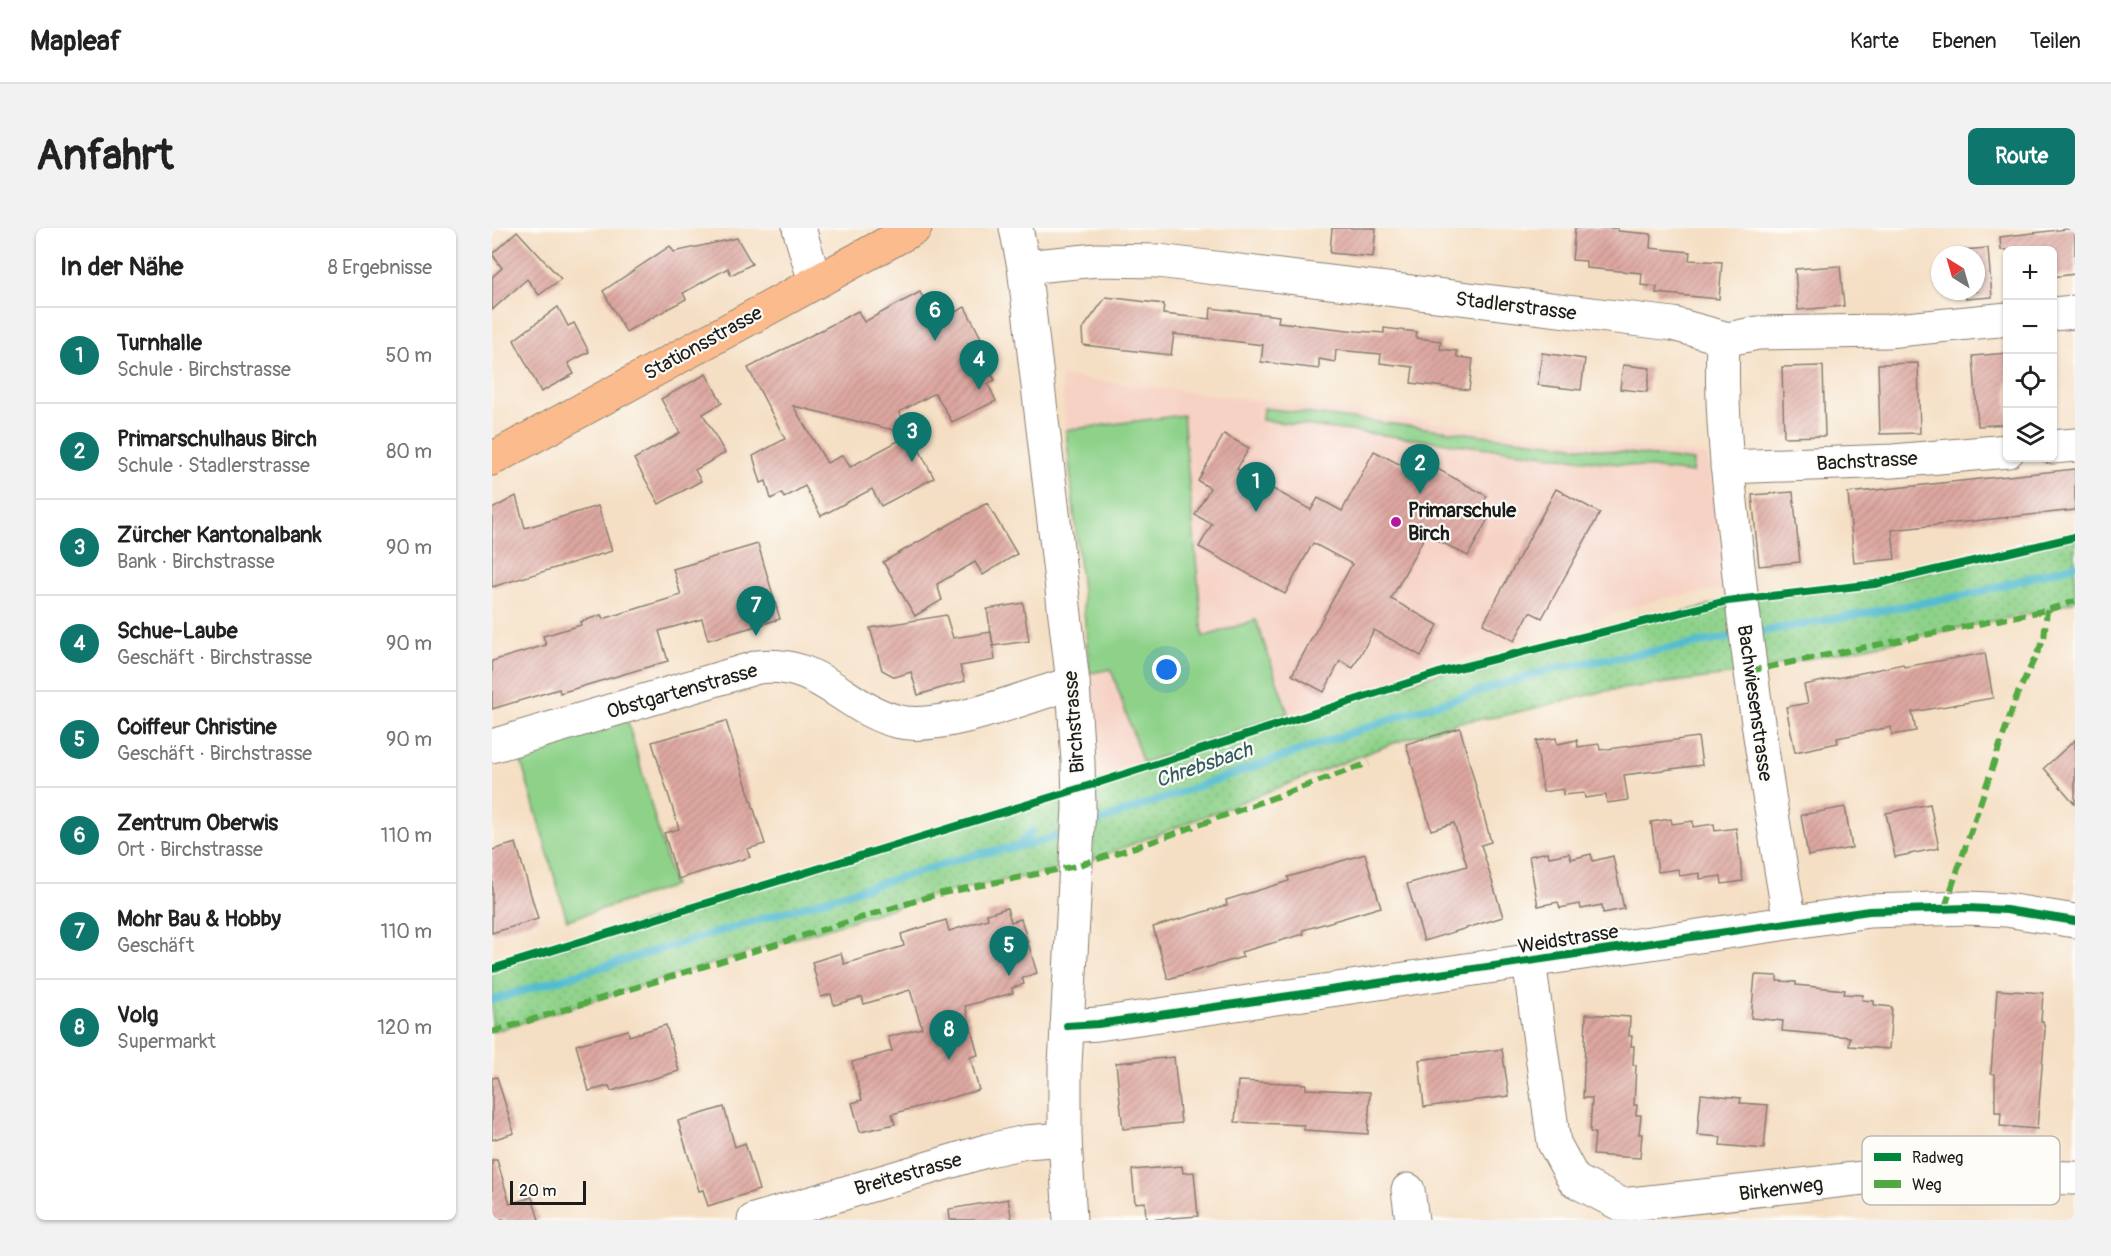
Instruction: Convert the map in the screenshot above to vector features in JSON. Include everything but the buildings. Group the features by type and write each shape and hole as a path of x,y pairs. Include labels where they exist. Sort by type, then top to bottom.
{"main road":[{"name":"Stationsstrasse","path":"492,459 915,228"}],"street":[{"path":"799,228 815,282"},
{"name":"Birchstrasse","path":"1016,228 1024,267 1073,683 1078,808 1067,1026 1065,1139 1070,1220"},
{"name":"Stadlerstrasse","path":"1024,267 1097,260 1166,261 1673,324 1723,339 1758,333 1887,331 2003,319"},
{"path":"2057,314 2075,312"},
{"name":"Bachwiesenstrasse","path":"1723,339 1722,406 1743,616 1762,760 1790,922"},
{"path":"2057,446 2075,444"},
{"name":"Bachstrasse","path":"1727,467 1893,461 2003,451"},
{"name":"Obstgartenstrasse","path":"492,746 758,667 784,666 806,672 873,711 910,724 956,718 1073,683"},
{"name":"Weidstrasse","path":"1067,1026 1098,1024 1869,911 1928,907 2006,910 2075,921"},
{"name":"Birkenweg","path":"1529,961 1554,1143 1574,1180 1622,1205 1862,1178"},
{"name":"Breitestrasse","path":"754,1220 989,1150 1026,1142 1065,1139"},
{"name":"Birkenweg","path":"2060,1178 2075,1178"}],"shaded area":[{"name":"Primarschule Birch","path":"1061,376 1707,456 1727,588 1665,598 1288,713 1143,763 1099,769"}],"green space":[{"path":"1263,408 1693,461 1692,473 1262,420"},
{"path":"1183,415 1203,637 1256,620 1288,713 1143,763 1111,669 1090,673 1066,430"},
{"path":"2075,537 2075,601 2047,610 1736,674 1605,691 1502,716 1459,722 1391,744 1076,866 938,894 492,1032 492,969 1094,784 1442,672 1727,601 1875,584"},
{"path":"625,712 674,886 567,920 516,744"}],"waterway":[{"name":"Chrebsbach","path":"1754,633 1972,594 2075,565"},
{"name":"Chrebsbach","path":"1087,825 1402,715 1551,669 1739,636"},
{"path":"1019,846 1032,831"},
{"name":"Chrebsbach","path":"492,1000 974,855 1039,842 1070,831"}],"marked path":[{"path":"1749,671 2047,610 2075,601"},
{"path":"1945,907 2017,695 2044,639 2047,610"},
{"path":"492,1032 938,894 1076,866 1151,842 1369,763"}],"cycle path":[{"path":"492,969 1094,784 1442,672 1727,601 1875,584 2075,537"},
{"path":"1067,1026 1098,1024 1869,911 1968,908 2006,910 2075,921"}],"place":[{"name":"Zentrum Oberwis","path":"935,341"},
{"name":"Schue-Laube","path":"979,390"},
{"name":"Zürcher Kantonalbank","path":"912,462"},
{"name":"Primarschulhaus Birch","path":"1420,494"},
{"name":"Turnhalle","path":"1256,512"},
{"name":"Primarschule Birch","path":"1396,522"},
{"name":"Mohr Bau & Hobby","path":"756,636"},
{"name":"Coiffeur Christine","path":"1009,976"},
{"name":"Volg","path":"949,1060"}]}
